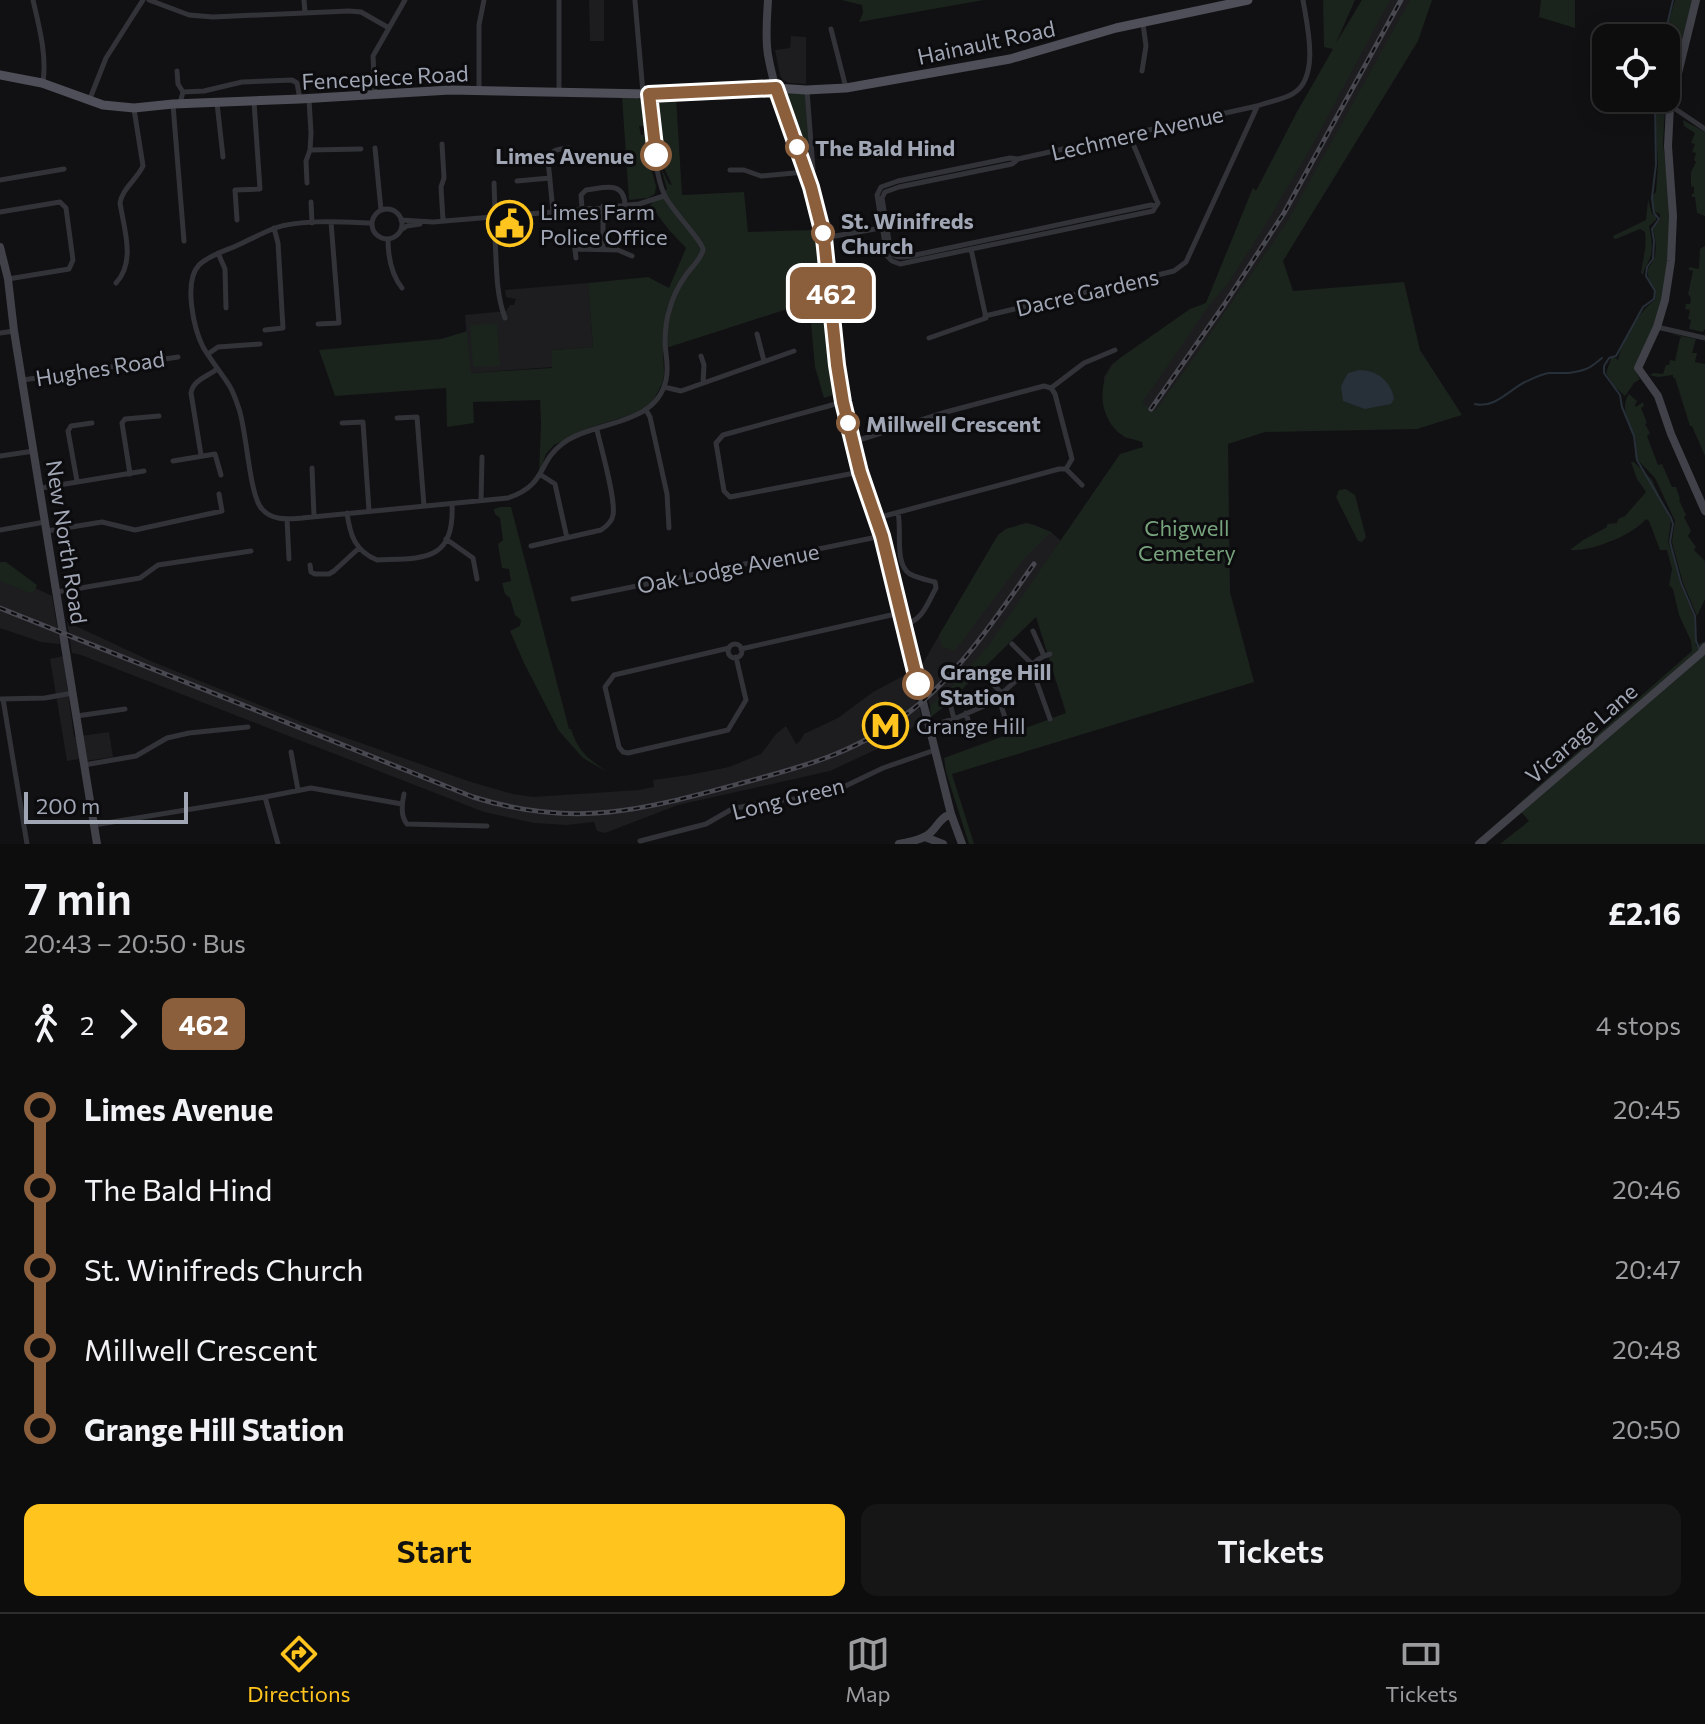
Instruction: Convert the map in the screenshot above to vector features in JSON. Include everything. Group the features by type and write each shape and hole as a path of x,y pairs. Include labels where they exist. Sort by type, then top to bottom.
{"main road":[{"name":"Hainault Road","path":"776,88 846,88 1010,59 1116,28 1248,0"},
{"name":"Fencepiece Road","path":"0,75 42,83 89,101 134,108 479,90 646,94 776,88"}],"street":[{"path":"33,0 42,37 42,83"},
{"path":"89,101 106,58 146,0 189,15 213,17 361,12 389,28"},
{"path":"304,0 305,13"},
{"path":"375,95 373,56 405,0"},
{"path":"479,90 479,25 484,0"},
{"path":"559,0 559,91"},
{"path":"768,0 766,40 776,88 811,187 824,238 837,365 852,442 882,536 951,814 962,844"},
{"name":"Lechmere Avenue","path":"884,228 877,195 881,187 1012,164 1018,159 1257,106 1295,93 1309,71 1303,0"},
{"path":"1680,65 1696,0"},
{"path":"372,223 331,222 274,228 199,265 190,283 193,313 203,348 227,382 241,414 255,495 259,507 267,514 287,519 508,498 532,486 561,445 578,435 646,410 659,397 667,377 665,331 669,309 703,248 664,196 646,94 635,1"},
{"path":"1142,23 1146,46 1142,71"},
{"path":"831,29 846,88"},
{"path":"177,71 178,84 183,92"},
{"path":"183,92 204,91 242,82 292,80 297,83 304,99 310,150 306,161 307,183"},
{"path":"806,90 813,169 811,187"},
{"path":"183,92 176,104 184,241"},
{"path":"237,220 235,190 260,189 254,101"},
{"path":"217,103 223,157"},
{"name":"Dacre Gardens","path":"929,338 985,317 1174,271 1186,262 1257,106"},
{"path":"116,283 121,277 128,251 121,196 143,166 134,108"},
{"path":"1670,112 1671,261 1657,327 1638,368 1658,396 1705,511"},
{"path":"1679,112 1705,129"},
{"path":"824,238 884,228 887,256 900,264 911,259 1153,207 1158,203 1129,134"},
{"path":"442,144 443,220"},
{"path":"375,148 381,210"},
{"path":"553,212 549,155 554,150 569,148"},
{"path":"310,150 361,149"},
{"path":"0,180 64,169"},
{"path":"730,170 744,170 761,176 806,172"},
{"path":"517,181 550,178"},
{"path":"494,183 493,217 499,300 505,318"},
{"path":"582,208 581,195 586,190 615,187 625,196 625,205"},
{"path":"401,230 401,220 393,211 381,210 375,215 372,223 376,235 388,239 407,226 443,220 625,205 664,196"},
{"path":"0,212 60,202 66,208 73,260 69,269 8,279"},
{"path":"311,202 312,223"},
{"path":"603,206 603,248"},
{"path":"401,220 433,222"},
{"path":"318,324 339,323 331,222"},
{"path":"265,330 283,328 278,243 274,228"},
{"path":"388,239 392,270 402,288"},
{"path":"574,241 576,258"},
{"name":"New North Road","path":"0,247 8,279 97,844"},
{"path":"970,247 985,317"},
{"path":"575,249 603,248 632,256"},
{"path":"218,253 225,269 226,308"},
{"path":"0,295 10,294"},
{"path":"1657,327 1705,338"},
{"path":"0,333 14,331"},
{"path":"757,334 764,361"},
{"path":"208,354 218,347 260,344"},
{"path":"1051,388 1084,363 1115,350"},
{"path":"664,387 681,391 794,351"},
{"path":"701,356 703,384"},
{"name":"Hughes Road","path":"23,380 178,357"},
{"path":"201,455 192,387 217,369"},
{"path":"852,442 946,412 1044,386 1051,388 1055,394 1072,459 1066,469"},
{"path":"843,402 723,435 716,443 724,491 730,497 860,472"},
{"path":"646,410 667,494 669,528"},
{"path":"130,474 122,423 125,419 159,416"},
{"path":"397,418 417,417 424,506"},
{"path":"342,423 363,422 369,511"},
{"path":"77,481 68,431 71,426 92,423"},
{"path":"531,546 601,530 614,517 597,430"},
{"path":"0,456 35,451"},
{"path":"173,461 215,454 221,475"},
{"path":"481,501 482,457"},
{"path":"312,468 314,516"},
{"path":"877,518 1059,469 1066,469 1082,485"},
{"path":"41,488 144,471"},
{"path":"541,475 555,484 567,538"},
{"path":"0,530 102,522 135,530 222,511 219,494"},
{"path":"347,513 351,537 369,557 377,560 428,557 435,553 451,530 452,504"},
{"path":"898,513 901,528 899,545 904,569 908,574 935,582 936,588 919,618 904,625"},
{"path":"287,519 289,559"},
{"name":"Oak Lodge Avenue","path":"573,599 882,536"},
{"path":"446,539 473,558 477,579"},
{"path":"310,565 311,572 315,574 329,574 359,548"},
{"path":"56,592 140,578 158,565 251,551"},
{"path":"741,649 901,612"},
{"path":"929,726 991,703 1047,655 1033,631"},
{"path":"736,657 746,700 728,730 623,752 619,747 605,687 614,675 735,644 741,649"},
{"path":"1012,644 1030,667 1050,719"},
{"name":"Vicarage Lane","path":"1479,844 1705,647"},
{"path":"729,648 730,655 736,657"},
{"path":"736,657 741,654 741,649"},
{"path":"983,675 1000,694 1010,733"},
{"path":"27,844 1,699 45,698 73,693"},
{"path":"950,703 954,719"},
{"path":"77,716 125,709"},
{"path":"966,713 973,737"},
{"path":"84,765 136,756 167,738 248,727"},
{"name":"Long Green","path":"640,841 706,824 732,809 835,791 883,768 935,750"},
{"path":"291,752 298,790"},
{"path":"94,825 311,788 402,804"},
{"path":"404,794 402,804 407,824 487,826"},
{"path":"265,797 278,844"},
{"path":"899,844 925,837 943,816 951,814"},
{"path":"925,837 943,844"}],"shaded area":[{"path":"589,0 604,0 604,41 590,41"},
{"path":"1362,0 1432,0 1148,441 1126,438 1110,422 1103,404 1104,377 1112,364 1188,311 1206,303 1253,188 1256,191 1297,112"},
{"path":"791,36 806,37 806,84 789,83 780,75 775,50 790,48"},
{"path":"588,283 593,347 552,350 553,367 470,373 465,315 506,311 516,299 506,297 505,290"},
{"path":"1359,370 1372,372 1386,382 1394,399 1391,404 1365,409 1343,401 1341,386 1348,373"},
{"path":"1026,523 1051,532 1060,540 1068,555 969,681 931,717 920,668 998,535"},
{"path":"0,563 17,579 52,596 60,644 41,642 0,628"},
{"path":"67,622 153,662 304,723 471,782 533,797 639,790 654,787 653,780 729,767 761,754 786,726 796,744 804,734 838,718 873,692 905,675 912,678 911,690 922,721 888,744 830,771 678,805 605,833 597,831 594,822 567,825 534,823 484,812 72,653"},
{"path":"63,656 74,737 109,732 113,757 67,761 50,659"}],"green space":[{"path":"841,0 984,0 859,22 862,5"},
{"name":"Chigwell Cemetery","path":"1323,0 1355,0 1336,43 1362,0 1390,0 1313,144 1263,229 1227,285 1211,303 1142,403 1155,411 1287,222 1410,0 1432,0 1418,41 1283,261 1293,291 1404,282 1420,350 1462,415 1417,429 1265,432 1228,444 1230,592 1254,682 952,774 974,844 969,844 944,758 1066,713 1036,617 931,717 930,706 988,646 1120,454 1143,447 1142,442 1118,432 1106,414 1102,394 1107,374 1120,358 1190,309 1206,303 1253,188 1256,191 1333,49 1324,47"},
{"path":"1541,0 1575,0 1575,28 1539,17"},
{"path":"1675,0 1693,0 1680,51 1680,24 1668,24"},
{"path":"805,92 811,178 783,98 788,93"},
{"path":"622,96 638,98 643,104 646,126 639,126 641,135 646,127 656,186 655,194 648,198 629,200"},
{"path":"676,96 682,195 744,192 748,232 813,230 826,296 836,394 824,398 815,367 809,302 663,349 664,375 653,401 643,411 592,427 554,445 546,454 539,474 540,400 473,402 474,423 447,427 446,388 335,396 319,350 441,339 467,331 471,373 552,368 552,350 593,347 588,283 648,277 669,288 686,248 650,205 667,189 661,168 672,185 661,161 654,103 661,97"},
{"path":"1655,112 1665,112 1663,143 1670,205 1668,259 1662,299 1653,329 1636,364 1635,371 1640,379 1625,396 1606,373 1612,356 1618,360 1627,335 1655,300 1648,268 1655,253 1653,227 1660,220 1651,197 1656,192 1658,164"},
{"path":"1683,120 1705,132 1705,216 1697,213 1695,197 1692,197 1691,172 1696,153 1692,152 1695,144 1691,143 1695,133 1684,126"},
{"path":"1648,200 1656,220 1649,226 1652,252 1643,275 1645,232 1640,229 1616,239 1613,236 1646,220"},
{"path":"1705,246 1703,332 1689,329 1690,310 1685,309 1691,298 1688,294 1693,271 1689,267 1699,269 1700,249"},
{"path":"497,323 500,366 473,367 470,325"},
{"path":"1668,333 1696,339 1692,353 1697,353 1695,362 1705,364 1705,456 1690,426 1673,375 1649,375 1663,374 1670,360 1675,361 1682,337"},
{"path":"1629,394 1637,401 1636,407 1643,402 1641,408 1650,433 1647,436 1658,465 1662,464 1672,487 1676,487 1691,531 1688,536 1696,547 1694,550 1705,561 1705,599 1697,616 1683,583 1672,542 1675,521 1655,478 1635,457 1636,439 1625,410"},
{"path":"1631,462 1652,480 1671,521 1668,542 1694,617 1696,646 1705,641 1705,844 1500,844 1529,821 1516,806 1692,651 1673,589 1669,585 1672,569 1667,550 1660,550 1649,521 1646,519 1632,531 1611,541 1570,550 1607,527 1607,524 1617,523 1646,492"},
{"path":"1346,489 1355,495 1366,537 1362,542 1358,541 1336,497 1339,490"},
{"path":"511,507 569,729 584,754 607,772 583,758 559,731 510,631 520,626 521,620 515,615 502,583 511,581 509,569 502,568 498,544 503,540 500,518 494,509"},
{"path":"1026,523 1051,532 1023,560 955,651 942,647 939,635 998,535"},
{"path":"0,562 6,562 37,585 33,594 0,581"}],"waterway":[{"path":"1667,24 1673,0"},
{"path":"1655,112 1656,164 1652,198 1654,213 1659,219 1652,229 1653,259 1647,267 1646,276 1655,291 1654,299 1643,307 1616,356 1609,358 1604,366 1604,373 1620,395 1634,436 1637,460 1671,518 1670,542 1681,583 1695,616 1699,648"},
{"path":"1475,404 1489,404 1543,374 1586,369 1602,358"}],"railway":[{"path":"1151,409 1284,213 1401,0"},
{"path":"0,608 473,797 510,807 577,814 640,808 706,793 813,763 856,745 897,721 935,690 980,638 1034,564"}],"bus line":[{"name":"462","path":"656,155 649,94 776,88 811,187 824,238 843,402 860,472 882,536 918,684"}],"place":[{"name":"The Bald Hind","path":"797,147"},
{"name":"Limes Avenue","path":"656,155"},
{"name":"Limes Farm Police Office","path":"509,224"},
{"name":"St. Winifreds Church","path":"823,233"},
{"name":"Millwell Crescent","path":"848,423"},
{"name":"Grange Hill Station","path":"918,684"},
{"name":"Grange Hill","path":"885,725"}]}
